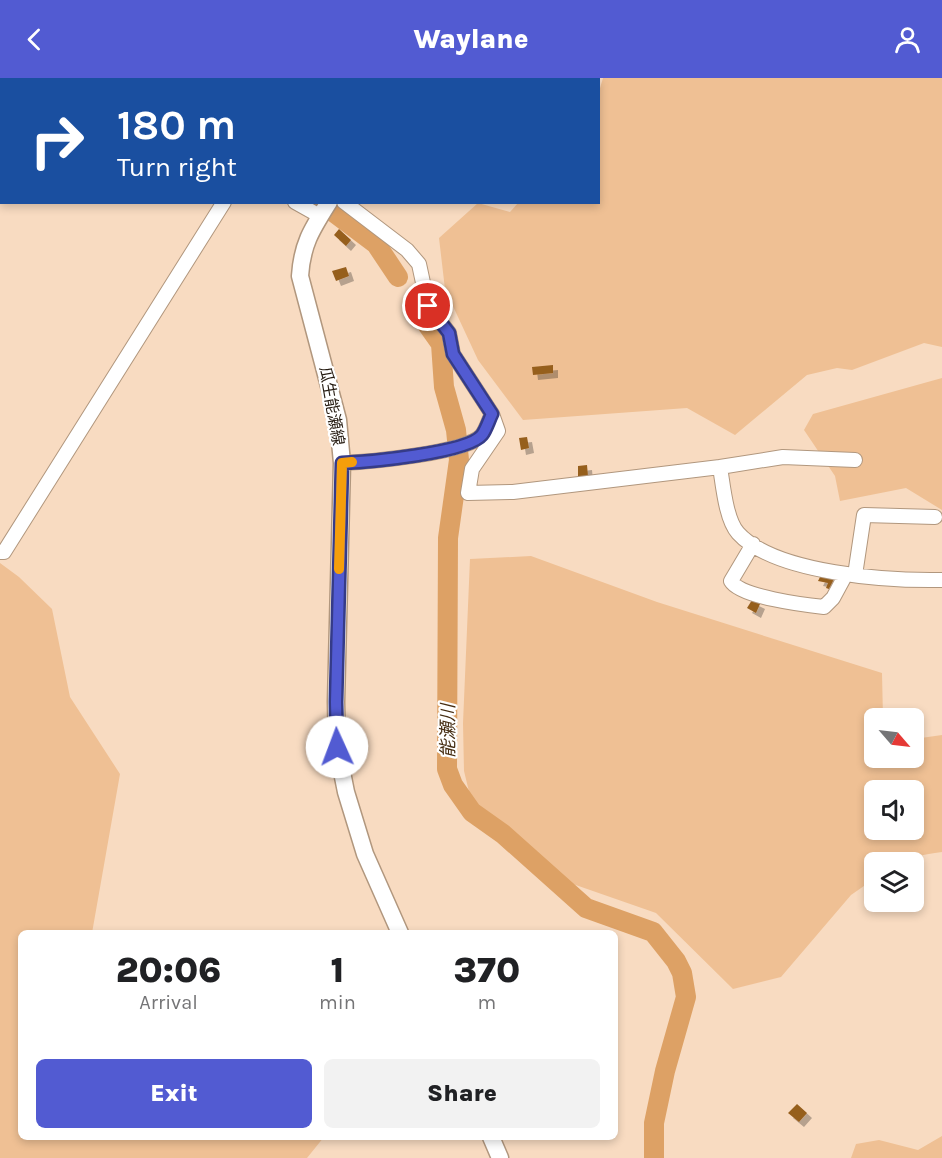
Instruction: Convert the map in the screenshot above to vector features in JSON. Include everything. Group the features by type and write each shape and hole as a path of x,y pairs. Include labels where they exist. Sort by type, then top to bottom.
{"main road":[{"name":"瓜生能瀬線","path":"324,209 302,252 300,276 338,420 342,463 337,747 346,792 365,854 399,930"},
{"path":"492,1140 500,1158"}],"street":[{"path":"0,552 4,552 58,468 223,204"},
{"path":"303,204 324,209"},
{"path":"347,204 407,250 419,264 428,306 449,333 453,354 492,414 498,431 472,469 468,493 513,492 720,467 783,457 855,460"},
{"path":"342,463 390,461 466,446 482,436 492,414"},
{"path":"720,467 726,503 737,532 766,553 850,574 901,581 942,580"},
{"path":"753,544 731,581 734,587 756,595 824,607 850,574 864,515 935,517"}],"shaded area":[{"path":"603,78 942,78 942,347 924,343 852,370 837,368 807,375 735,435 687,408 523,420 478,360 445,289 439,238 477,204 510,212 517,204 600,204 600,88"},
{"path":"942,378 942,510 906,488 840,501 835,476 804,430 813,414"},
{"path":"531,556 657,602 882,673 883,708 864,708 864,768 924,768 924,738 942,735 942,852 924,855 924,852 864,852 864,886 851,895 781,977 733,989 656,913 547,875 472,804 464,771 463,723 470,559"},
{"path":"0,563 19,577 52,609 70,697 120,774 93,930 18,930 18,1140 322,1140 307,1158 0,1158"},
{"path":"942,1136 942,1158 851,1158 856,1144 879,1140 918,1150"}],"building":[{"path":"339,229 351,240 346,246 334,235"},
{"path":"346,267 349,276 336,281 332,271"},
{"path":"553,365 553,373 533,375 532,367"},
{"path":"527,437 529,448 521,450 519,438"},
{"path":"587,465 588,476 578,476 578,466"},
{"path":"821,575 834,579 829,589 826,588 828,583 818,581"},
{"path":"752,600 760,604 756,613 747,608"},
{"path":"797,1104 807,1113 799,1122 788,1113"}],"waterway":[{"name":"能瀬川","path":"323,204 376,244 398,277"},
{"name":"能瀬川","path":"412,303 441,344 444,387 456,430 459,460 448,538 447,769 453,785 472,812 503,834 586,908 653,932 676,961 682,973 686,997 665,1071 654,1123 654,1158"}],"slow traffic":[{"path":"339,569 342,463 352,462"}],"route":[{"path":"337,747 342,463 390,461 415,454 466,446 482,436 492,414 453,354 449,333 428,306"}]}
